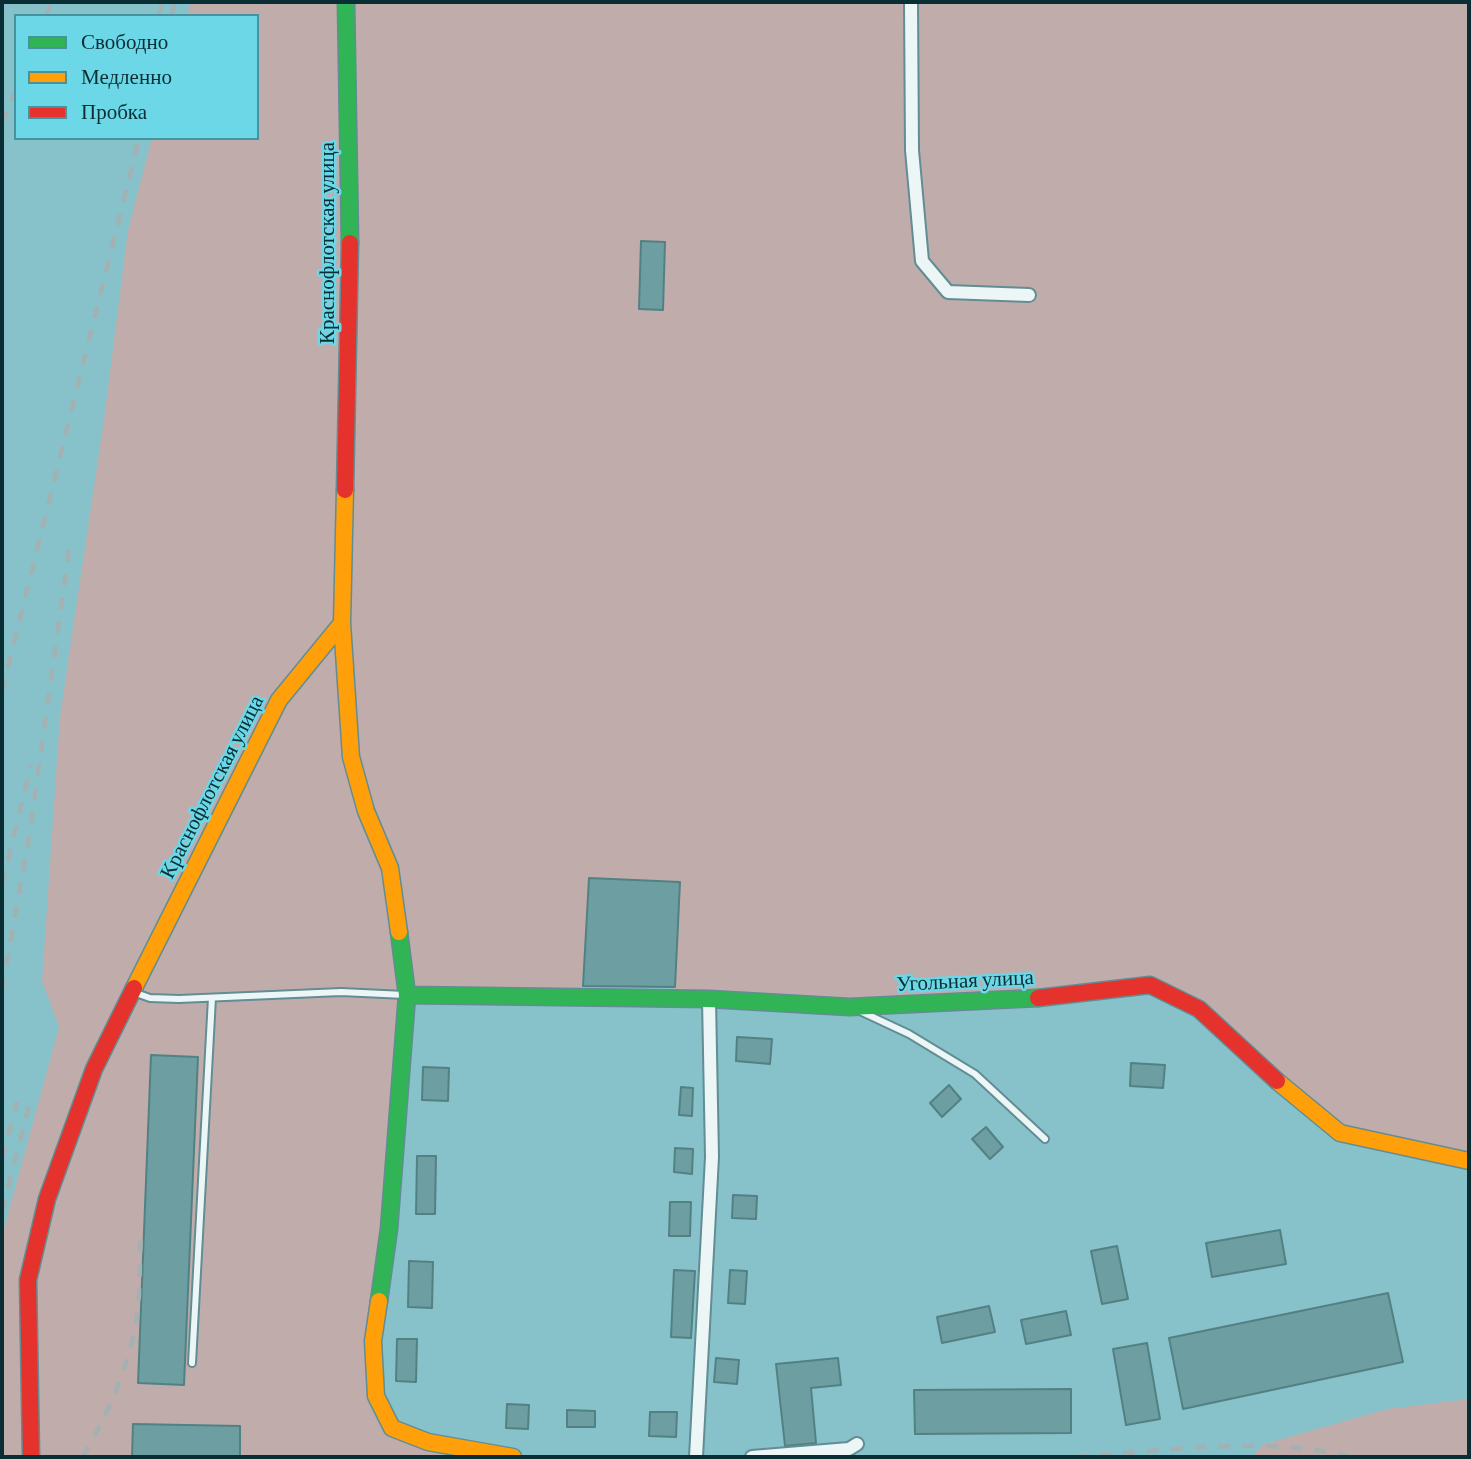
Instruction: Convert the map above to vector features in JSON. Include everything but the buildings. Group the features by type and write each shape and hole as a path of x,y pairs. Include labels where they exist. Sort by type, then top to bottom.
{"street":[{"name":"Краснофлотская улица","path":"31,1457 29,1280 47,1199 94,1069 279,700 342,624 351,270 346,2"},
{"path":"911,2 912,150 922,261 948,292 1028,295"},
{"path":"342,624 351,757 366,810 390,868 407,995 389,1229 373,1341 376,1396 392,1428 428,1442 513,1457"},
{"name":"Угольная улица","path":"407,995 709,999 850,1007 1014,1001 1150,985 1199,1009 1298,1101 1340,1133 1469,1161"},
{"path":"696,1457 712,1157 709,999"},
{"path":"752,1457 849,1449 858,1444"}],"lane":[{"path":"133,991 150,998 341,992 407,995"},
{"path":"192,1363 212,998"},
{"path":"850,1007 909,1034 975,1074 1045,1139"}],"shaded area":[{"path":"191,2 1469,2 1469,1161 1340,1133 1199,1009 1150,985 1014,1001 674,999 680,883 589,878 581,997 407,995 389,1229 365,1346 368,1402 384,1434 419,1448 467,1457 2,1457 2,1236 59,1027 42,981 60,716 105,412 128,230 151,140 259,140 259,14 188,14"},
{"path":"1469,1399 1469,1457 1252,1457 1264,1444 1387,1409"}],"railway":[{"path":"47,14 51,2"},
{"path":"159,14 162,2"},
{"path":"172,14 175,2"},
{"path":"2,123 14,94"},
{"path":"2,691 139,140"},
{"path":"2,989 29,837 70,543"},
{"path":"2,884 31,765"},
{"path":"2,1158 17,1102"},
{"path":"2,1211 29,1105"},
{"path":"82,1457 114,1395 131,1345 138,1306 141,1236"},
{"path":"1075,1457 1213,1446 1283,1447 1351,1457"}],"traffic: fast":[{"path":"346,2 350,243"},
{"path":"379,1301 389,1229 407,995 399,932"},
{"path":"407,995 709,999 850,1007 1038,998"}],"traffic: slow":[{"path":"134,988 279,700 342,623 345,490"},
{"path":"342,623 351,757 366,811 390,868 399,932"},
{"path":"1277,1081 1340,1133 1469,1161"},
{"path":"379,1301 373,1341 376,1396 392,1428 428,1442 513,1457"}],"traffic: jam":[{"path":"345,490 350,243"},
{"path":"1038,998 1150,985 1199,1009 1277,1081"},
{"path":"31,1457 28,1280 47,1199 94,1069 134,988"}]}
